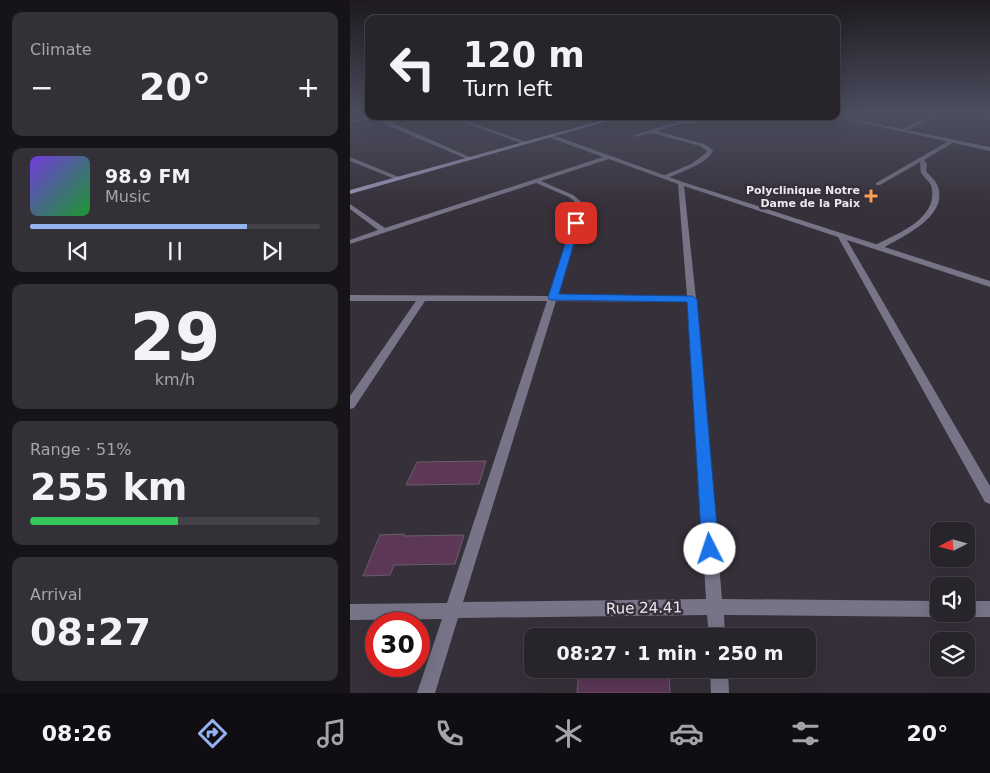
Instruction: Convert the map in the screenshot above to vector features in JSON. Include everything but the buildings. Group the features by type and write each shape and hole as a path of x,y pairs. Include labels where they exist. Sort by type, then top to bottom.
{"street":[{"path":"436,144 469,158"},
{"path":"350,192 521,144"},
{"path":"573,144 681,183 990,284"},
{"path":"665,177 702,160 709,154 710,150 696,144"},
{"path":"878,184 946,144"},
{"path":"966,144 990,150"},
{"path":"350,242 609,157"},
{"path":"350,159 397,178"},
{"path":"878,247 918,224 932,213 936,201 935,185 923,171 924,164 922,159"},
{"path":"426,693 582,205 571,196 536,181"},
{"path":"681,183 692,299 716,628"},
{"path":"350,206 384,230"},
{"path":"841,235 990,498"},
{"path":"350,298 554,297 692,299"},
{"path":"350,405 422,298"},
{"name":"Rue 24.41","path":"350,612 715,607 930,609"},
{"path":"975,609 990,610"},
{"path":"719,678 720,693"}],"place":[{"name":"Polyclinique Notre Dame de la Paix","path":"871,196"}],"route":[{"path":"576,223 554,297 692,299 710,549"}]}
